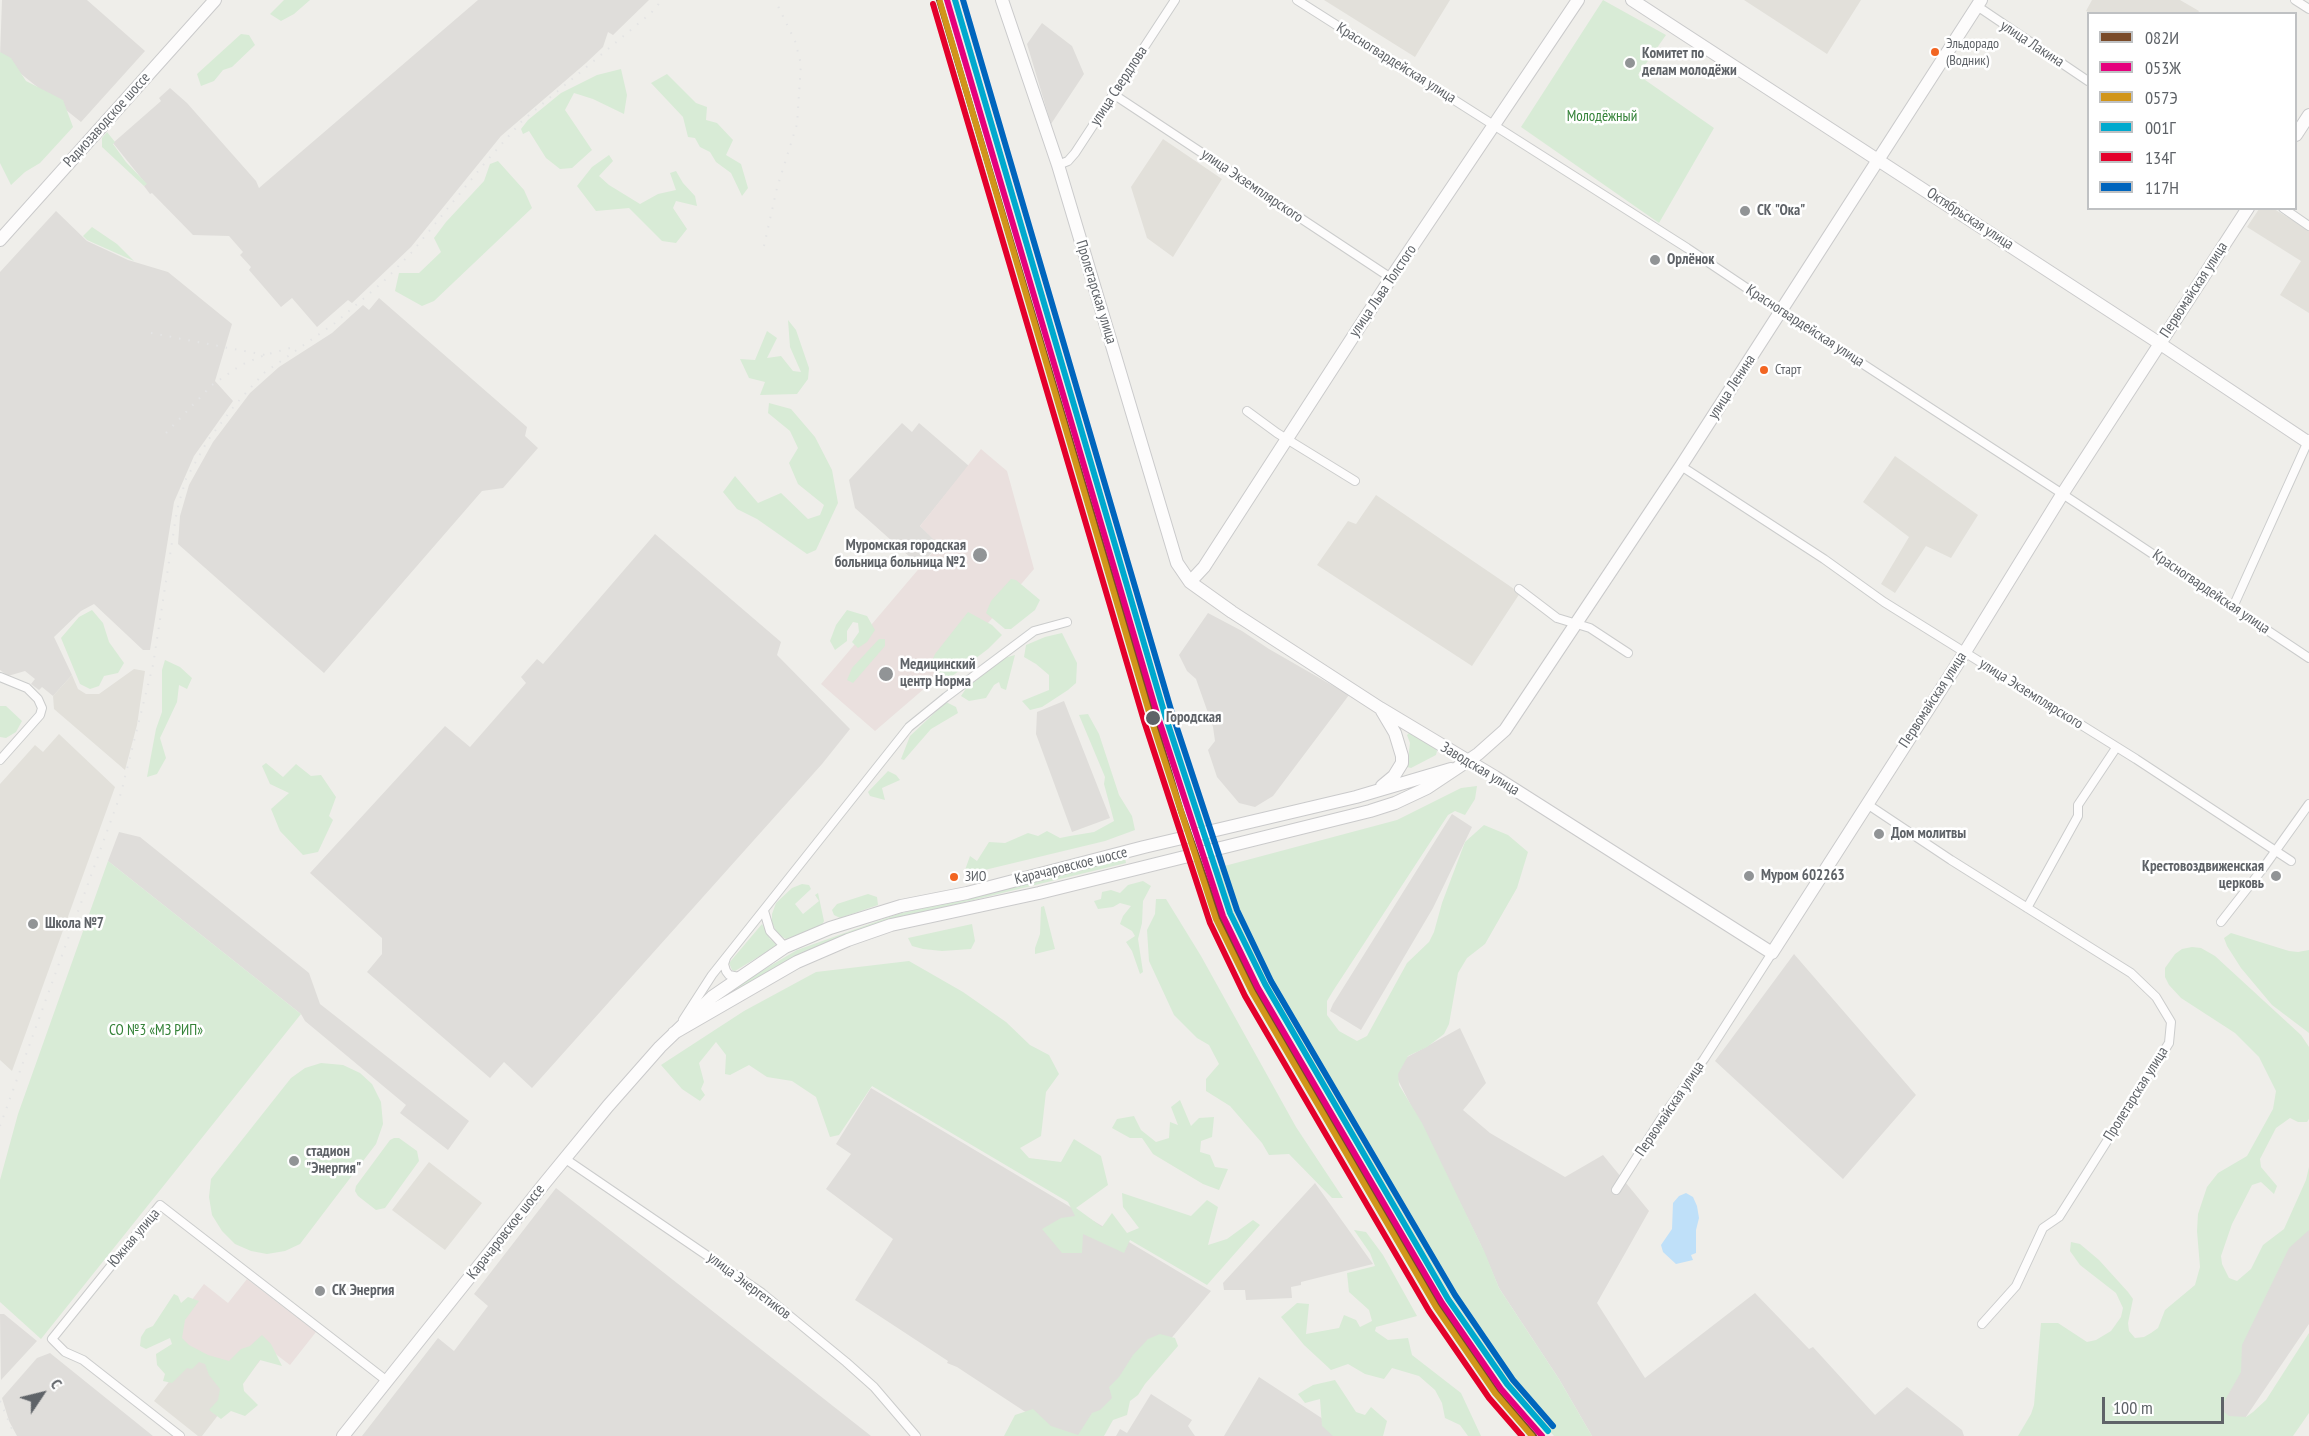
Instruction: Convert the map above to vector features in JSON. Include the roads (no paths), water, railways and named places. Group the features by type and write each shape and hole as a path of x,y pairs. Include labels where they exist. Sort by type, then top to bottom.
{"street":[{"name":"Радиозаводское шоссе","path":"0,240 215,0"},
{"name":"Пролетарская улица","path":"1002,0 1058,165 1177,563 1190,582"},
{"name":"улица Свердлова","path":"1058,165 1068,161 1075,153 1175,0"},
{"name":"Красногвардейская улица","path":"1297,0 1688,248 2309,658"},
{"name":"улица Льва Толстого","path":"1190,582 1204,567 1390,278 1578,0"},
{"name":"Октябрьская улица","path":"1632,0 2308,441"},
{"path":"2295,0 2309,9"},
{"name":"улица Ленина","path":"1464,764 1505,730 1681,466 1979,3"},
{"name":"улица Лакина","path":"1979,3 2087,80"},
{"name":"улица Экземплярского","path":"1113,94 1390,278"},
{"path":"2297,132 2309,115"},
{"name":"Первомайская улица","path":"1616,1190 1661,1119 1704,1059 1965,652 2159,343 2247,210"},
{"path":"2286,210 2309,226"},
{"path":"1247,411 1286,439 1355,481"},
{"path":"2233,607 2308,441"},
{"name":"улица Экземплярского","path":"1681,466 1824,559 1884,602 2290,861"},
{"name":"Заводская улица","path":"1190,582 1464,764 1642,870 1772,953"},
{"path":"1519,589 1557,618 1590,628 1628,652"},
{"path":"674,1033 712,975 909,727 1034,631 1067,622"},
{"path":"0,677 27,688 38,699 42,708 40,715 0,760"},
{"path":"1377,791 1394,776 1402,763 1400,744 1380,708"},
{"path":"2027,908 2078,816 2078,805 2116,748"},
{"name":"Карачаровское шоссе","path":"674,1033 797,962 891,924 1040,893 1370,811 1395,803 1425,782 1464,764"},
{"name":"Карачаровское шоссе","path":"344,1436 564,1158 608,1106 674,1033 712,997 785,947 871,914 967,893 1144,847 1377,791 1425,782"},
{"name":"Пролетарская улица","path":"1866,804 2131,973 2156,997 2171,1022 2169,1043 2059,1217 2043,1228 2016,1286 1982,1324"},
{"path":"2221,922 2309,804"},
{"path":"764,911 770,931 785,947"},
{"path":"726,958 724,964 726,971 729,975 739,977"},
{"path":"712,975 710,983 712,997 723,1002 733,999"},
{"name":"улица Энергетиков","path":"564,1158 762,1293 860,1375 916,1436"},
{"name":"Южная улица","path":"180,1436 83,1360 64,1352 52,1340 160,1205 387,1381"}],"water":[{"path":"1686,1193 1693,1197 1699,1218 1696,1230 1696,1253 1691,1255 1693,1260 1676,1264 1663,1252 1661,1245 1672,1229 1673,1203 1679,1196"}],"railway":[{"path":"0,1126 121,793 153,665 177,510 186,479 208,440 264,373 335,323 384,281 412,252 522,121 651,13 662,0"},
{"path":"764,246 777,188 797,124 801,64 795,41 775,0"},
{"path":"151,333 265,355"},
{"path":"166,433 212,385 241,365 297,346"},
{"path":"0,1401 15,1436"}],"place":[{"name":"Эльдорадо (Водник)","path":"1935,52"},
{"name":"Комитет по делам молодёжи","path":"1630,63"},
{"name":"СК \"Ока\"","path":"1745,211"},
{"name":"Орлёнок","path":"1655,260"},
{"name":"Старт","path":"1764,370"},
{"name":"Муромская городская больница больница №2","path":"980,555"},
{"name":"Медицинский центр Норма","path":"886,674"},
{"name":"Городская","path":"1153,718"},
{"name":"Дом молитвы","path":"1879,834"},
{"name":"Муром 602263","path":"1749,876"},
{"name":"Крестовоздвиженская церковь","path":"2276,876"},
{"name":"ЗИО","path":"954,877"},
{"name":"Школа №7","path":"33,924"},
{"name":"стадион \"Энергия\"","path":"294,1161"},
{"name":"СК Энергия","path":"320,1291"}],"park label":[{"name":"Молодёжный","path":"1602,117"},
{"name":"СО №3 «МЗ РИП»","path":"156,1031"}]}
